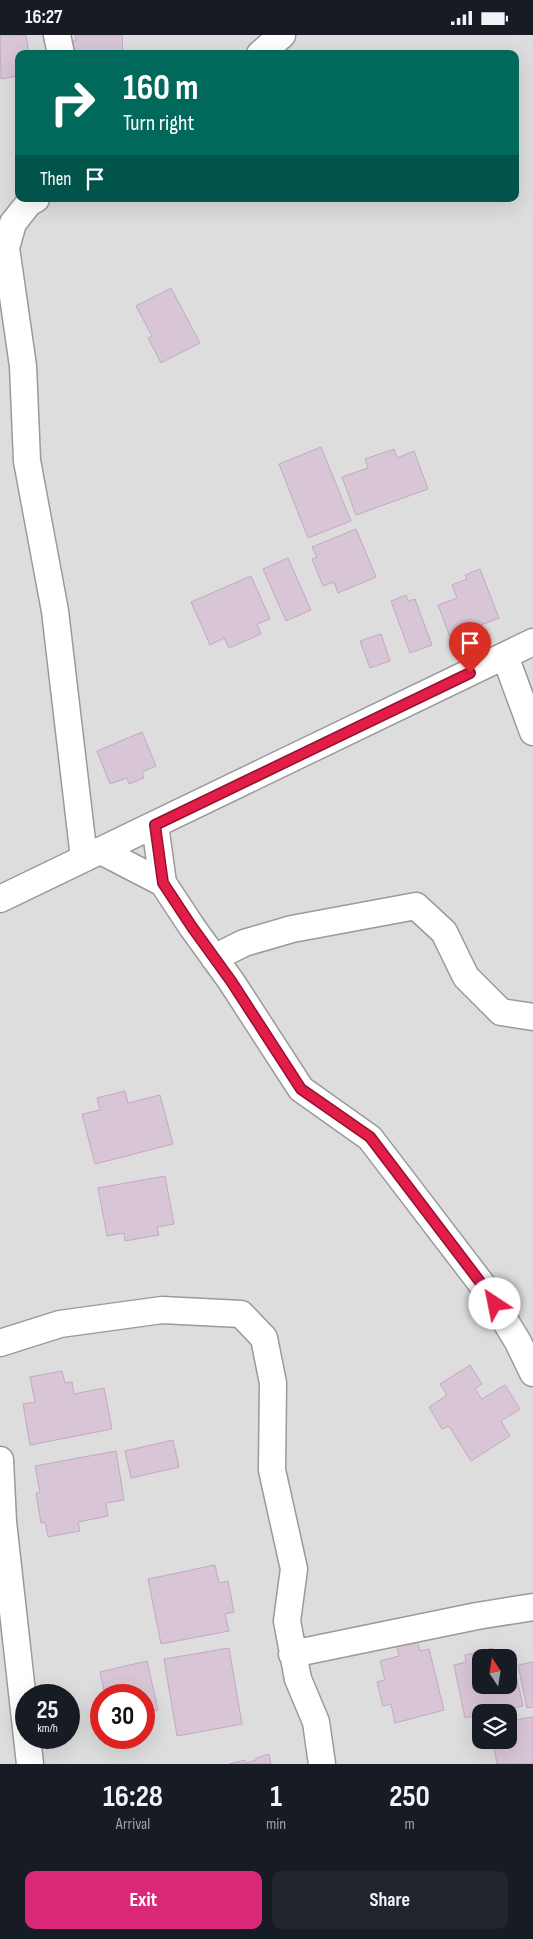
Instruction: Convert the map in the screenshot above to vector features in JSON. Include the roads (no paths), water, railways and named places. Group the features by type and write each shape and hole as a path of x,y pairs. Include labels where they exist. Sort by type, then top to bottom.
{"street":[{"path":"57,35 60,50"},
{"path":"265,50 282,35"},
{"path":"31,202 13,223 6,248 23,366 27,461 55,611 92,855"},
{"path":"0,899 533,642"},
{"path":"505,656 533,732"},
{"path":"155,825 163,883 301,1089 370,1137 487,1291 518,1342 533,1373"},
{"path":"92,855 163,883"},
{"path":"214,958 244,943 292,929 416,906 444,932 466,977 502,1012 533,1017"},
{"path":"0,1343 60,1324 162,1309 241,1313 264,1338 273,1383 272,1470 294,1569 287,1621 298,1679 316,1722 322,1764"},
{"path":"0,1460 3,1522 30,1764"},
{"path":"292,1654 478,1616 533,1607"}]}
